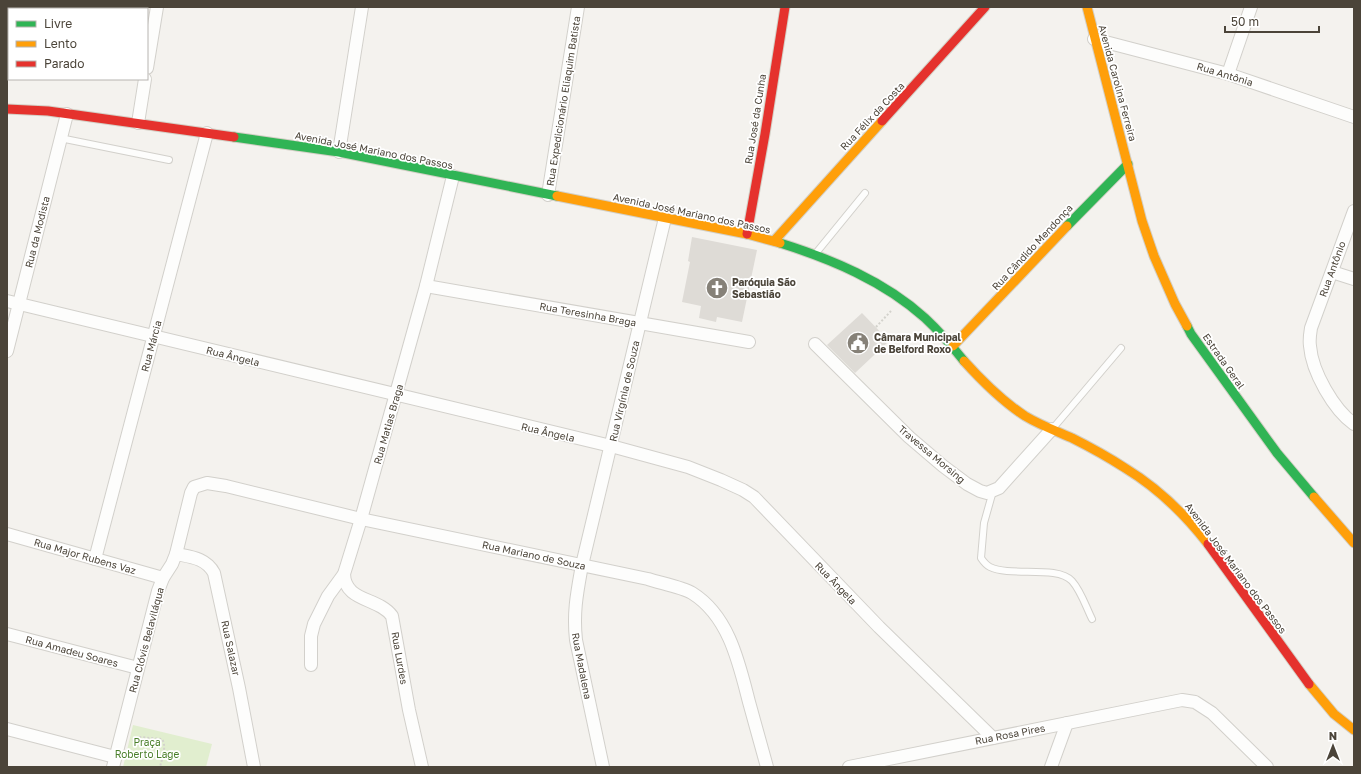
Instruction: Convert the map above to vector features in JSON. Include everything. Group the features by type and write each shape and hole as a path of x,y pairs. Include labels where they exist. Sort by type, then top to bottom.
{"main road":[{"name":"Rua José da Cunha","path":"746,234 765,134 785,7"},
{"name":"Rua Félix da Costa","path":"774,241 985,7"},
{"name":"Avenida Carolina Ferreira","path":"1086,7 1128,164"},
{"name":"Avenida José Mariano dos Passos","path":"7,109 48,111 339,152 746,234 774,241 861,276 893,294 924,318 953,346 976,374 1017,410 1033,420 1132,471 1148,482 1171,502 1192,525 1305,679 1329,708 1354,730"},
{"name":"Rua Cândido Mendonça","path":"953,346 1098,193 1128,164"},
{"name":"Estrada Geral","path":"1128,164 1142,221 1154,256 1175,304 1191,334 1277,452 1354,543"}],"street":[{"path":"148,62 157,7"},
{"path":"339,152 362,7"},
{"name":"Rua Expedicionário Eliaquim Batista","path":"548,195 578,7"},
{"path":"1228,74 1251,7"},
{"name":"Rua Antônia","path":"1094,39 1228,74 1354,117"},
{"path":"138,123 145,80"},
{"name":"Rua da Modista","path":"7,351 13,303 67,114"},
{"name":"Rua Márcia","path":"95,559 207,133"},
{"name":"Rua Matias Braga","path":"311,664 311,636 314,624 328,596 344,574 361,519 426,286 453,176"},
{"name":"Rua Antônio","path":"1354,211 1310,328 1310,347 1316,368 1334,405 1346,419 1354,424"},
{"name":"Rua Virgínia de Souza","path":"582,565 665,218"},
{"path":"1332,272 1354,279"},
{"name":"Rua Teresinha Braga","path":"426,286 749,342"},
{"name":"Rua Ângela","path":"13,303 611,446 688,467 721,480 754,497 879,627 993,738"},
{"name":"Travessa Morsing","path":"815,344 909,437 942,466 967,484 980,491 987,493 993,491"},
{"path":"993,491 1003,484 1052,429"},
{"name":"Rua Mariano de Souza","path":"191,493 194,487 201,484 212,483 361,519 648,579 691,592 705,603 718,619 731,642 738,660 767,767"},
{"name":"Rua Clóvis Belaviláqua","path":"114,762 157,597 163,578 172,564 176,554 191,493"},
{"name":"Rua Major Rubens Vaz","path":"7,534 163,578"},
{"name":"Rua Salazar","path":"176,554 202,560 207,563 214,572 254,767"},
{"name":"Rua Madalena","path":"582,565 574,608 576,640 603,767"},
{"name":"Rua Lurdes","path":"344,574 348,588 356,595 380,605 392,616 409,710 422,767"},
{"name":"Rua Amadeu Soares","path":"7,634 138,668"},
{"name":"Rua Rosa Pires","path":"849,767 1170,702 1188,700 1199,704 1212,713 1267,767"},
{"path":"1051,767 1067,723"},
{"path":"7,729 114,762"}],"lane":[{"path":"60,138 169,160"},
{"path":"814,256 864,193"},
{"path":"1052,429 1121,348"},
{"path":"993,491 984,523 981,558 989,566 1006,571 1056,573 1071,579 1092,619"}],"path":[{"path":"876,327 894,307"},
{"path":"132,747 134,738 162,739 165,743 165,747 160,767"}],"green space":[{"name":"Praça Roberto Lage","path":"133,725 212,744 206,767 123,767"}],"building":[{"name":"Paróquia São Sebastião","path":"692,237 757,250 742,322 717,317 716,322 699,318 701,306 682,302 690,262 688,261"},
{"name":"Câmara Municipal de Belford Roxo","path":"862,313 889,341 855,373 827,345"}],"traffic: fast":[{"path":"234,137 339,152 557,196"},
{"path":"1067,226 1128,164"},
{"path":"780,243 818,256 875,282 909,305 925,318 964,361"},
{"path":"1187,326 1191,334 1277,453 1314,497"}],"traffic: slow":[{"path":"1087,7 1142,221 1154,256 1175,304 1187,326"},
{"path":"774,241 882,121"},
{"path":"557,196 747,234 780,243"},
{"path":"953,346 1067,226"},
{"path":"964,361 1008,404 1025,416 1072,438 1119,464 1149,484 1190,522 1208,544"},
{"path":"1314,497 1354,543"},
{"path":"1309,684 1334,714 1354,730"}],"traffic: jam":[{"path":"747,234 765,134 785,7"},
{"path":"882,121 985,7"},
{"path":"7,109 48,111 234,137"},
{"path":"1208,544 1309,684"}],"place":[{"name":"Paróquia São Sebastião","path":"717,288"},
{"name":"Câmara Municipal de Belford Roxo","path":"858,343"}]}
